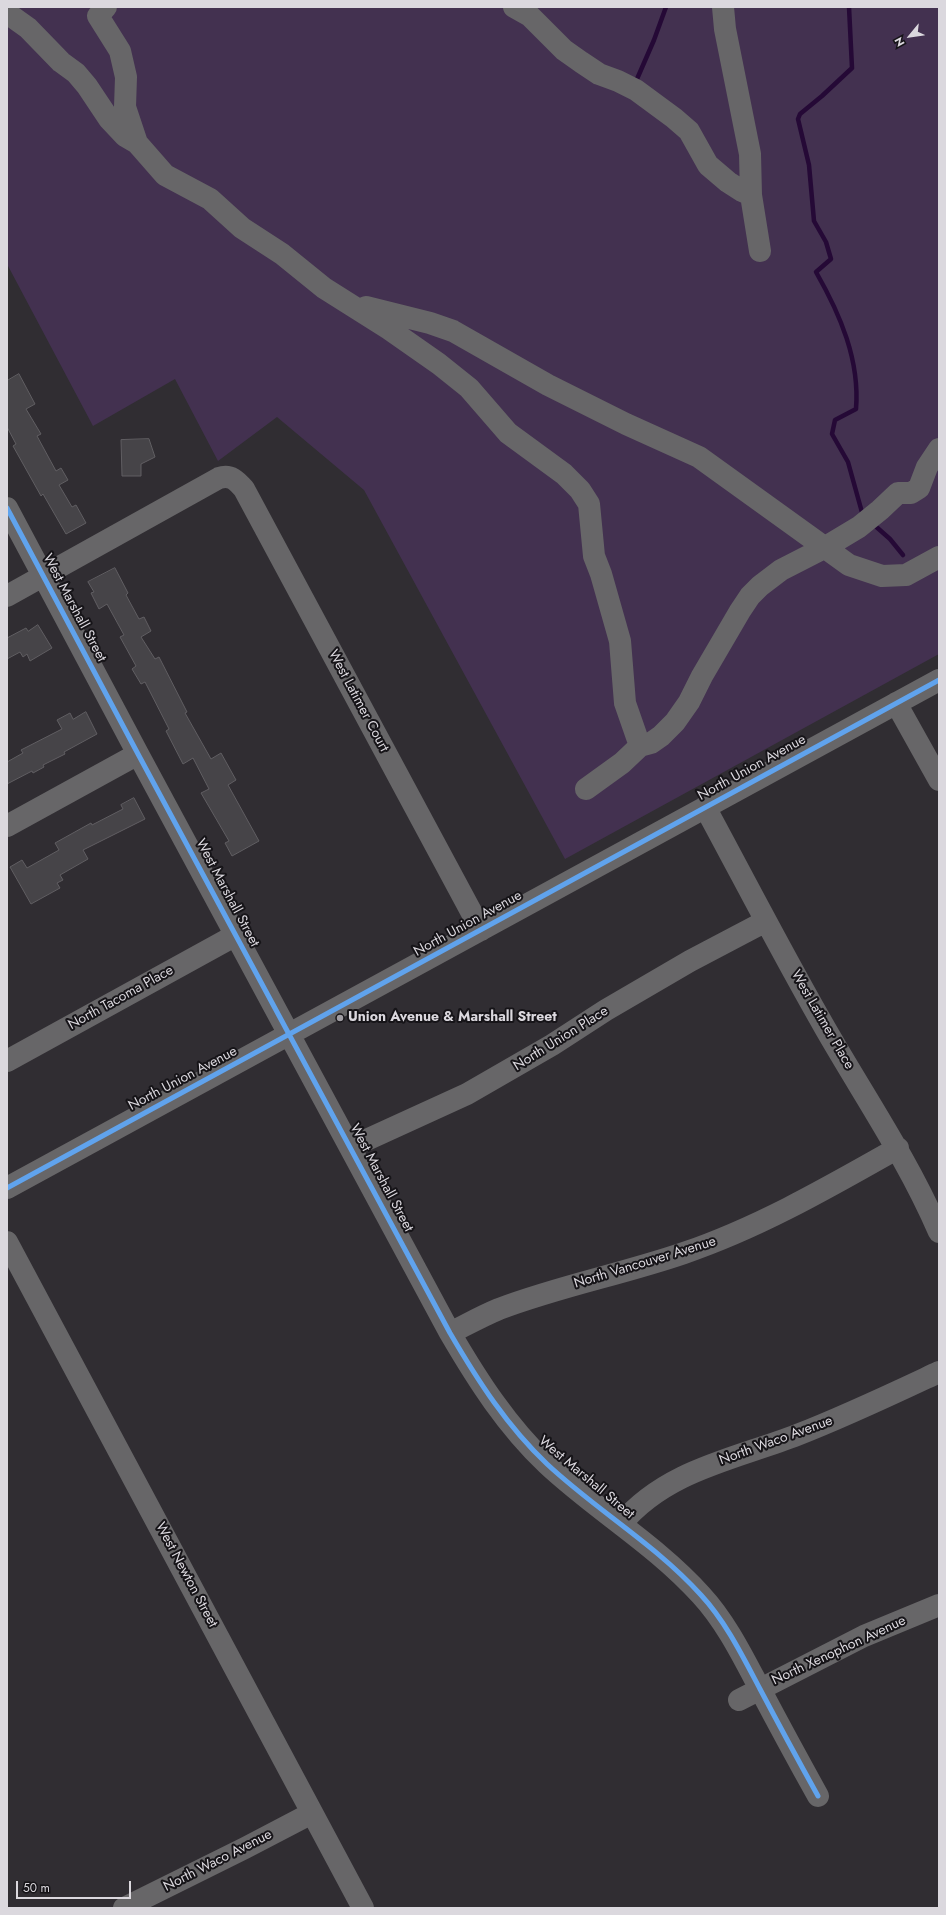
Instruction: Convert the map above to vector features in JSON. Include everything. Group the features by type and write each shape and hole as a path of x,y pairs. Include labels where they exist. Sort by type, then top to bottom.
{"street":[{"path":"106,7 98,16 120,51 126,77 125,107 137,143"},
{"path":"514,7 530,16 564,50 598,74 636,90 674,118 688,131 708,165 728,182 742,191 751,194"},
{"path":"723,7 725,29 750,154 751,194 760,250"},
{"path":"7,13 28,28 61,62 76,73 87,86 109,119 125,136 137,143 165,175 210,199 242,228 282,254 324,288 406,340 469,388 508,433 564,474 586,499 590,514 594,556 603,580 620,641 625,703 640,746"},
{"path":"347,302 430,323 453,331 548,385 626,424 699,457 849,565 882,576 906,575 939,557"},
{"path":"586,789 622,764 640,746 651,743 660,736 682,714 732,624 750,596 781,570 824,548 859,527 898,493 911,493 919,488 927,467 939,449"},
{"name":"West Latimer Court","path":"44,576 219,478 229,477 239,483 481,930"},
{"name":"West Marshall Street","path":"7,508 450,1333 492,1402 532,1449 559,1475 657,1553 702,1596 723,1624 760,1688 818,1796"},
{"path":"7,596 44,576"},
{"name":"North Union Avenue","path":"7,1188 939,680"},
{"path":"896,703 939,780"},
{"path":"7,826 138,754"},
{"name":"West Latimer Place","path":"705,807 825,1028 898,1148 926,1201 939,1232"},
{"name":"North Union Place","path":"351,1148 467,1094 540,1052 606,1010 690,961 766,920"},
{"name":"North Tacoma Place","path":"7,1061 236,935"},
{"name":"North Vancouver Avenue","path":"450,1333 498,1310 584,1282 637,1268 723,1238 815,1195 898,1148"},
{"name":"West Newton Street","path":"7,1242 363,1908"},
{"name":"North Waco Avenue","path":"621,1524 644,1501 677,1479 701,1468 797,1435 851,1413 939,1372"},
{"name":"North Xenophon Avenue","path":"739,1700 864,1636 939,1605"},
{"name":"North Waco Avenue","path":"124,1908 246,1848 312,1812"}],"shaded area":[{"path":"7,7 939,7 939,654 565,859 364,490 277,417 218,461 175,379 93,426 7,264"}],"building":[{"path":"19,374 35,404 26,409 41,434 37,436 56,471 61,468 68,480 59,485 72,507 76,505 86,523 66,534 43,494 41,496 13,446 16,444 7,427 7,381"},
{"path":"149,439 155,457 141,464 141,476 122,476 121,440"},
{"path":"115,568 128,593 126,595 139,619 144,617 151,631 141,637 155,659 159,657 187,712 185,713 211,759 221,753 236,780 228,785 259,841 232,856 225,843 229,841 201,793 209,789 193,758 183,764 166,731 169,729 145,682 141,684 132,669 136,666 120,637 124,635 107,604 99,609 91,593 94,592 88,582"},
{"path":"38,625 52,648 30,661 27,654 23,657 20,652 7,659 7,638 26,628 28,631"},
{"path":"86,712 97,734 64,752 65,754 43,765 44,767 33,773 32,771 7,784 7,762 23,753 21,750 62,729 57,720 70,713 73,719"},
{"path":"134,798 145,819 83,850 88,859 60,875 63,880 57,883 60,888 31,904 10,867 22,860 27,868 59,850 55,843 91,823 92,825 123,809 121,805"}],"waterway":[{"path":"637,79 666,7"},
{"path":"849,7 852,68 800,114 798,119 809,165 814,221 826,242 831,259 816,272 840,321 855,373 856,409 835,420 832,434 848,462 863,516"},
{"path":"873,524 890,539 903,555"}],"cycle path":[{"path":"7,508 450,1333 482,1386 506,1419 547,1464 585,1497 664,1559 710,1605 740,1652 818,1796"},
{"path":"7,1188 939,680"}],"place":[{"name":"Union Avenue & Marshall Street","path":"340,1018"}]}
